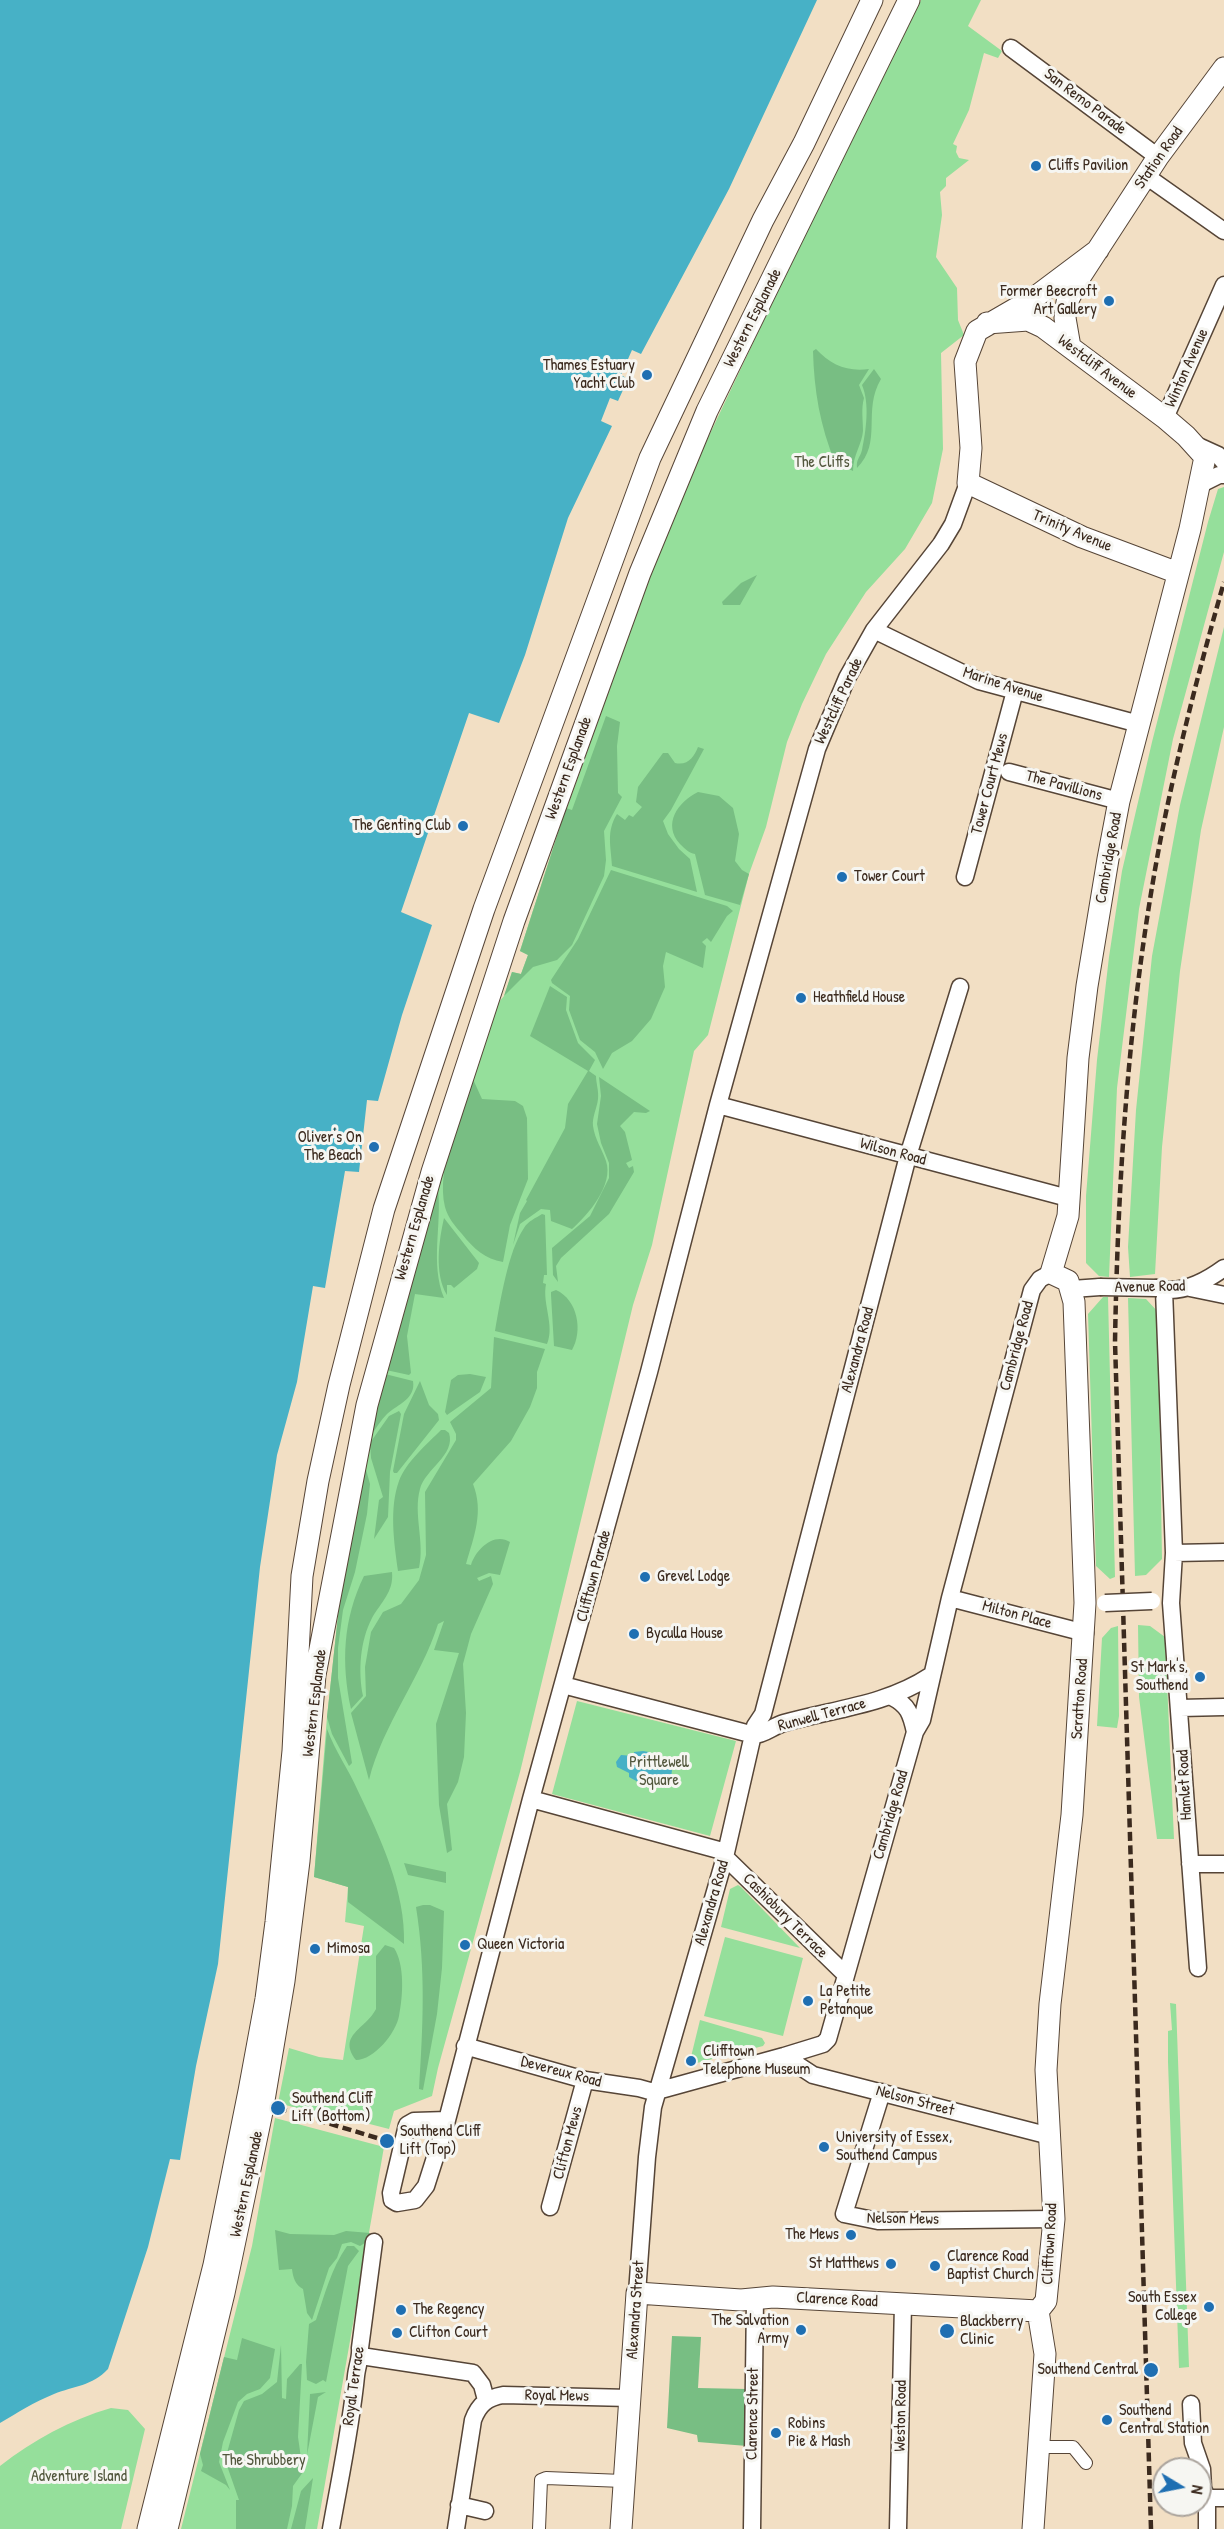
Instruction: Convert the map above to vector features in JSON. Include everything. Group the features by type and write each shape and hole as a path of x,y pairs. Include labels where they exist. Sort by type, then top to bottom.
{"street":[{"name":"Western Esplanade","path":"148,2529 214,2265 266,1999 292,1751 302,1576 318,1481 339,1385 384,1209 480,920 650,458 763,220 804,143 872,0"},
{"name":"Western Esplanade","path":"167,2529 224,2293 262,2112 284,1980 299,1861 315,1675 327,1622 345,1514 367,1405 432,1172 518,910 632,593 680,471 707,411 909,0"},
{"name":"San Remo Parade","path":"1011,48 1158,157"},
{"name":"Station Road","path":"1070,347 1065,318 1067,302 1158,157 1224,68"},
{"path":"1146,177 1224,231"},
{"name":"Station Road","path":"987,323 1034,298 1098,250"},
{"name":"Winton Avenue","path":"1165,418 1224,285"},
{"name":"Westcliff Avenue","path":"987,323 1029,320 1043,327 1165,418 1195,444 1218,455 1224,462"},
{"name":"Westcliff Parade","path":"718,1105 817,749 847,678 874,630 941,544 953,524 968,483 971,448 965,362 977,331 987,323"},
{"path":"1195,444 1205,457 1201,484"},
{"path":"1201,484 1219,475 1224,476"},
{"name":"Trinity Avenue","path":"968,483 1082,537 1178,573"},
{"name":"Cambridge Road","path":"784,2056 823,2044 832,2030 915,1732 922,1720 930,1676 1032,1290 1040,1279 1051,1273 1068,1216 1078,1058 1087,986 1119,801 1201,484"},
{"name":"Marine Avenue","path":"874,630 979,681 1139,724"},
{"name":"Tower Court Mews","path":"964,877 1015,692"},
{"name":"The Pavillions","path":"1009,772 1119,801"},
{"name":"Alexandra Road","path":"657,2092 725,1854 757,1720 767,1721 908,1156 960,987"},
{"name":"Wilson Road","path":"718,1105 1068,1198"},
{"name":"Clifftown Parade","path":"447,2120 414,2121 407,2125 393,2182 392,2200 397,2203 415,2200 426,2186 447,2120 465,2046 516,1865 531,1799 649,1372 718,1105"},
{"name":"Avenue Road","path":"1072,1289 1190,1287 1224,1268"},
{"path":"1051,1273 1068,1281 1072,1289"},
{"path":"1190,1287 1224,1295"},
{"name":"Scratton Road","path":"1050,2136 1046,2070 1050,2004 1071,1815 1084,1633 1095,1603 1072,1289"},
{"name":"Hamlet Road","path":"1161,1289 1174,1553 1172,1603 1198,1968"},
{"path":"1174,1553 1224,1551"},
{"name":"Milton Place","path":"950,1598 1084,1633"},
{"path":"1095,1603 1152,1601 1172,1603"},
{"name":"Runwell Terrace","path":"767,1721 891,1697 930,1676"},
{"path":"563,1685 754,1735"},
{"path":"891,1697 903,1702 909,1709 915,1732"},
{"path":"1180,1708 1224,1707"},
{"path":"531,1799 725,1854"},
{"name":"Cashiobury Terrace","path":"725,1854 846,1975"},
{"path":"1190,1864 1224,1864"},
{"name":"Devereux Road","path":"465,2046 585,2080 657,2092"},
{"path":"657,2092 784,2056"},
{"name":"Nelson Street","path":"784,2056 813,2074 1050,2136"},
{"name":"Clifton Mews","path":"550,2207 585,2080"},
{"name":"Alexandra Street","path":"621,2529 622,2481 647,2157 657,2092"},
{"name":"Nelson Mews","path":"882,2092 844,2214 878,2222 1054,2219"},
{"name":"Clifftown Road","path":"1034,2529 1045,2354 1038,2311 1046,2301 1054,2219 1050,2136"},
{"name":"Royal Terrace","path":"331,2529 357,2366 361,2356 360,2348 374,2242"},
{"name":"Clarence Road","path":"637,2293 741,2301 773,2297 1038,2311"},
{"name":"Clarence Street","path":"752,2529 754,2299"},
{"name":"Weston Road","path":"898,2529 903,2304"},
{"path":"361,2356 473,2373 482,2385 486,2400 477,2409 473,2420 456,2529"},
{"name":"Royal Mews","path":"486,2400 503,2395 630,2398"},
{"path":"1191,2404 1192,2443 1198,2457"},
{"path":"1038,2447 1073,2447 1086,2463"},
{"path":"539,2529 542,2480 546,2478 622,2481"},
{"path":"459,2505 485,2511"}],"green space":[{"name":"The Cliffs","path":"921,0 981,0 968,26 1002,51 998,58 984,53 969,110 953,144 957,146 956,152 959,158 969,160 946,178 946,186 940,192 942,215 936,257 957,288 958,320 964,335 941,353 943,449 932,503 905,549 866,592 826,654 787,742 766,827 749,874 708,1035 694,1051 652,1245 633,1305 520,1772 432,2096 394,2111 389,2129 358,2121 353,2123 278,2103 289,2048 319,2057 343,2060 364,1926 345,1922 348,1887 314,1877 327,1717 342,1579 378,1402 442,1174 498,1003 504,996 512,972 521,974 528,955 520,951 559,830 648,582 689,478 798,248"},
{"path":"816,349 840,366 861,370 869,369 859,385 864,398 863,431 853,471 835,462 825,435 815,380 813,351"},
{"path":"874,369 881,379 873,403 869,448 857,468 866,418 866,400 862,385"},
{"path":"1224,487 1224,552 1173,739 1139,909 1117,1088 1109,1277 1099,1276 1086,1263 1086,1196 1097,1060 1122,871 1208,522 1218,489"},
{"path":"757,575 740,605 723,605 722,602 741,583"},
{"path":"1224,627 1224,727 1201,830 1180,971 1162,1147 1155,1274 1130,1277 1128,1247 1136,1110 1152,956 1180,805"},
{"path":"606,716 620,722 617,746 618,793 622,797 604,831 606,860 604,876 572,945 557,960 533,967 504,996 512,972 521,974 528,955 520,951 566,808 572,810"},
{"path":"698,747 704,749 663,821 668,834 690,859 697,892 612,866 610,833 617,814 625,820 629,815 633,817 642,807 636,802 638,787 663,753 668,753 675,763 680,764 687,762"},
{"path":"698,792 719,796 733,808 739,834 735,861 742,870 749,874 740,905 705,895 695,854 680,844 672,829 675,814 679,808"},
{"path":"611,870 727,906 733,911 727,916 711,942 707,938 702,942 706,946 703,968 666,952 663,966 665,987 651,1019 632,1041 612,1053 603,1069 595,1052 580,1040 569,1010 570,996 551,980 578,939"},
{"path":"550,986 567,997 566,1010 578,1043 595,1060 589,1071 596,1076 598,1093 593,1126 606,1161 606,1180 592,1208 572,1229 551,1221 550,1210 541,1209 520,1224 513,1245 520,1213 565,1128 568,1104 588,1071 530,1036"},
{"path":"472,1077 482,1099 515,1101 523,1106 527,1118 528,1179 510,1225 503,1262 485,1256 476,1249 454,1225 445,1207 443,1192 446,1159"},
{"path":"599,1077 650,1111 634,1112 620,1126 625,1132 632,1160 626,1163 629,1168 633,1166 634,1172 609,1214 561,1258 556,1266 558,1282 553,1275 552,1248 590,1216 609,1178 609,1163 597,1124 601,1096"},
{"path":"438,1189 437,1258 444,1298 415,1294 407,1336 411,1373 409,1375 386,1370"},
{"path":"542,1214 545,1215 547,1275 544,1275 543,1283 546,1284 550,1329 547,1344 495,1331 513,1250 526,1226"},
{"path":"444,1218 479,1263 477,1269 454,1288 447,1285 447,1295 439,1267 439,1246"},
{"path":"556,1290 574,1308 578,1325 572,1350 554,1346 551,1292"},
{"path":"1103,1297 1108,1297 1115,1577 1110,1579 1096,1566 1088,1314"},
{"path":"1128,1298 1146,1299 1158,1312 1162,1559 1146,1575 1135,1576"},
{"path":"494,1337 545,1349 537,1372 537,1388 530,1407 511,1441 473,1484 478,1514 466,1564 471,1565 481,1548 492,1541 504,1539 510,1542 500,1575 489,1573 477,1578 479,1581 491,1576 493,1584 471,1634 463,1664 466,1713 464,1757 458,1782 447,1804 452,1850 447,1853 439,1805 436,1724 459,1653 434,1650 444,1621 438,1624 422,1663 383,1740 369,1780 351,1713 366,1696 365,1667 371,1632 383,1612 401,1604 419,1580 426,1555 425,1492 456,1440 456,1434 450,1422 491,1388"},
{"path":"385,1374 413,1381 412,1392 387,1414 372,1434"},
{"path":"470,1374 486,1377 480,1392 447,1415 445,1412 451,1380 458,1375"},
{"path":"420,1381 429,1405 438,1414 439,1420 397,1473 394,1473 404,1414"},
{"path":"399,1411 401,1414 390,1472 388,1517 374,1539 379,1500 383,1497 371,1458 370,1443 389,1416"},
{"path":"441,1430 449,1433 448,1448 423,1482 418,1499 421,1548 419,1568 398,1571 393,1514 399,1481 412,1460"},
{"path":"365,1466 370,1484 367,1514 355,1572 343,1610 338,1648 338,1678 352,1763 349,1766 332,1734 327,1717 342,1579"},
{"path":"392,1572 389,1591 372,1618 365,1636 360,1666 363,1696 351,1709 345,1658 352,1608 364,1576"},
{"path":"1138,1625 1150,1626 1165,1637 1174,1839 1157,1839 1139,1697"},
{"path":"1118,1626 1119,1716 1117,1728 1097,1726 1102,1638 1111,1628"},
{"name":"Prittlewell Square","path":"577,1701 736,1741 710,1836 552,1794"},
{"path":"327,1729 354,1783 390,1865 401,1905 404,1944 348,1902 348,1887 314,1877"},
{"path":"404,1863 446,1872 446,1883 408,1875"},
{"path":"738,1885 800,1948 721,1927 730,1889"},
{"path":"430,1905 444,1911 442,1968 437,2014 423,2090 419,2089 422,1976 416,1907"},
{"path":"725,1937 803,1958 783,2036 704,2016"},
{"path":"385,1945 394,1948 400,1963 402,1990 399,2016 394,2030 377,2051 363,2059 356,2060 351,2051 351,2038 376,2009 376,1956"},
{"path":"1170,2003 1176,2004 1189,2367 1179,2368 1168,2062 1168,2031 1172,2030"},
{"path":"700,2020 762,2038 765,2043 763,2046 689,2065"},
{"name":"The Shrubbery","path":"275,2118 384,2147 317,2529 181,2529 252,2246"},
{"path":"275,2230 290,2234 334,2235 346,2231 370,2233 368,2241 360,2246 351,2242 342,2244 337,2258 329,2268 312,2320 307,2313 303,2289 295,2280 292,2269 279,2270"},
{"path":"347,2246 354,2246 359,2251 348,2266 326,2382 323,2380 316,2384 307,2380 309,2324 316,2320 333,2273"},
{"path":"672,2336 701,2337 698,2388 747,2389 747,2446 698,2442 697,2435 667,2428"},
{"path":"242,2338 275,2349 270,2378 260,2389 247,2394 238,2402 223,2442 219,2462 230,2490 226,2485 201,2471 203,2465 200,2454 224,2357 237,2360"},
{"path":"281,2345 282,2398 286,2399 287,2379 302,2364 298,2437 303,2472 293,2486 287,2529 236,2529 236,2500 239,2500 225,2460 239,2410 244,2401 262,2394 277,2382"},
{"path":"326,2392 318,2397 307,2455 310,2394"},
{"name":"Adventure Island","path":"111,2408 128,2410 145,2429 121,2529 0,2529 0,2466 52,2432 81,2418"},
{"path":"313,2478 305,2529 291,2529 301,2491"}],"water":[{"path":"0,0 817,0 729,189 641,354 632,350 621,375 628,379 618,401 610,398 601,421 612,426 568,518 525,655 499,723 469,713 401,912 432,925 402,1015 378,1101 367,1100 359,1172 345,1171 325,1288 313,1286 297,1382 277,1455 260,1567 218,1964 196,2066 180,2160 170,2159 148,2247 108,2369 96,2379 47,2397 0,2423"},
{"path":"643,1751 660,1758 659,1763 668,1765 672,1770 671,1778 664,1781 654,1780 653,1783 640,1783 629,1777 629,1773 617,1767 616,1762 621,1755 634,1756 634,1752"}],"railway":[{"path":"1151,2529 1115,1342 1119,1215 1133,1025 1150,900 1182,741 1224,582"},
{"path":"278,2108 387,2141"}],"place":[{"name":"Cliffs Pavilion","path":"1036,166"},
{"name":"Former Beecroft Art Gallery","path":"1109,301"},
{"name":"Thames Estuary Yacht Club","path":"647,375"},
{"name":"The Genting Club","path":"463,826"},
{"name":"Tower Court","path":"842,877"},
{"name":"Heathfield House","path":"801,998"},
{"name":"Oliver's On The Beach","path":"374,1147"},
{"name":"Grevel Lodge","path":"645,1577"},
{"name":"Byculla House","path":"634,1634"},
{"name":"St Mark's, Southend","path":"1200,1677"},
{"name":"Queen Victoria","path":"465,1945"},
{"name":"Mimosa","path":"315,1949"},
{"name":"La Petite Petanque","path":"808,2001"},
{"name":"Clifftown Telephone Museum","path":"691,2061"},
{"name":"Southend Cliff Lift (Bottom)","path":"278,2108"},
{"name":"Southend Cliff Lift (Top)","path":"387,2141"},
{"name":"University of Essex, Southend Campus","path":"824,2147"},
{"name":"The Mews","path":"851,2235"},
{"name":"St Matthews","path":"891,2264"},
{"name":"Clarence Road Baptist Church","path":"935,2266"},
{"name":"South Essex College","path":"1209,2307"},
{"name":"The Regency","path":"401,2310"},
{"name":"The Salvation Army","path":"801,2330"},
{"name":"Blackberry Clinic","path":"947,2331"},
{"name":"Clifton Court","path":"397,2333"},
{"name":"Southend Central","path":"1151,2370"},
{"name":"Southend Central Station","path":"1107,2420"},
{"name":"Robins Pie & Mash","path":"776,2433"}]}
